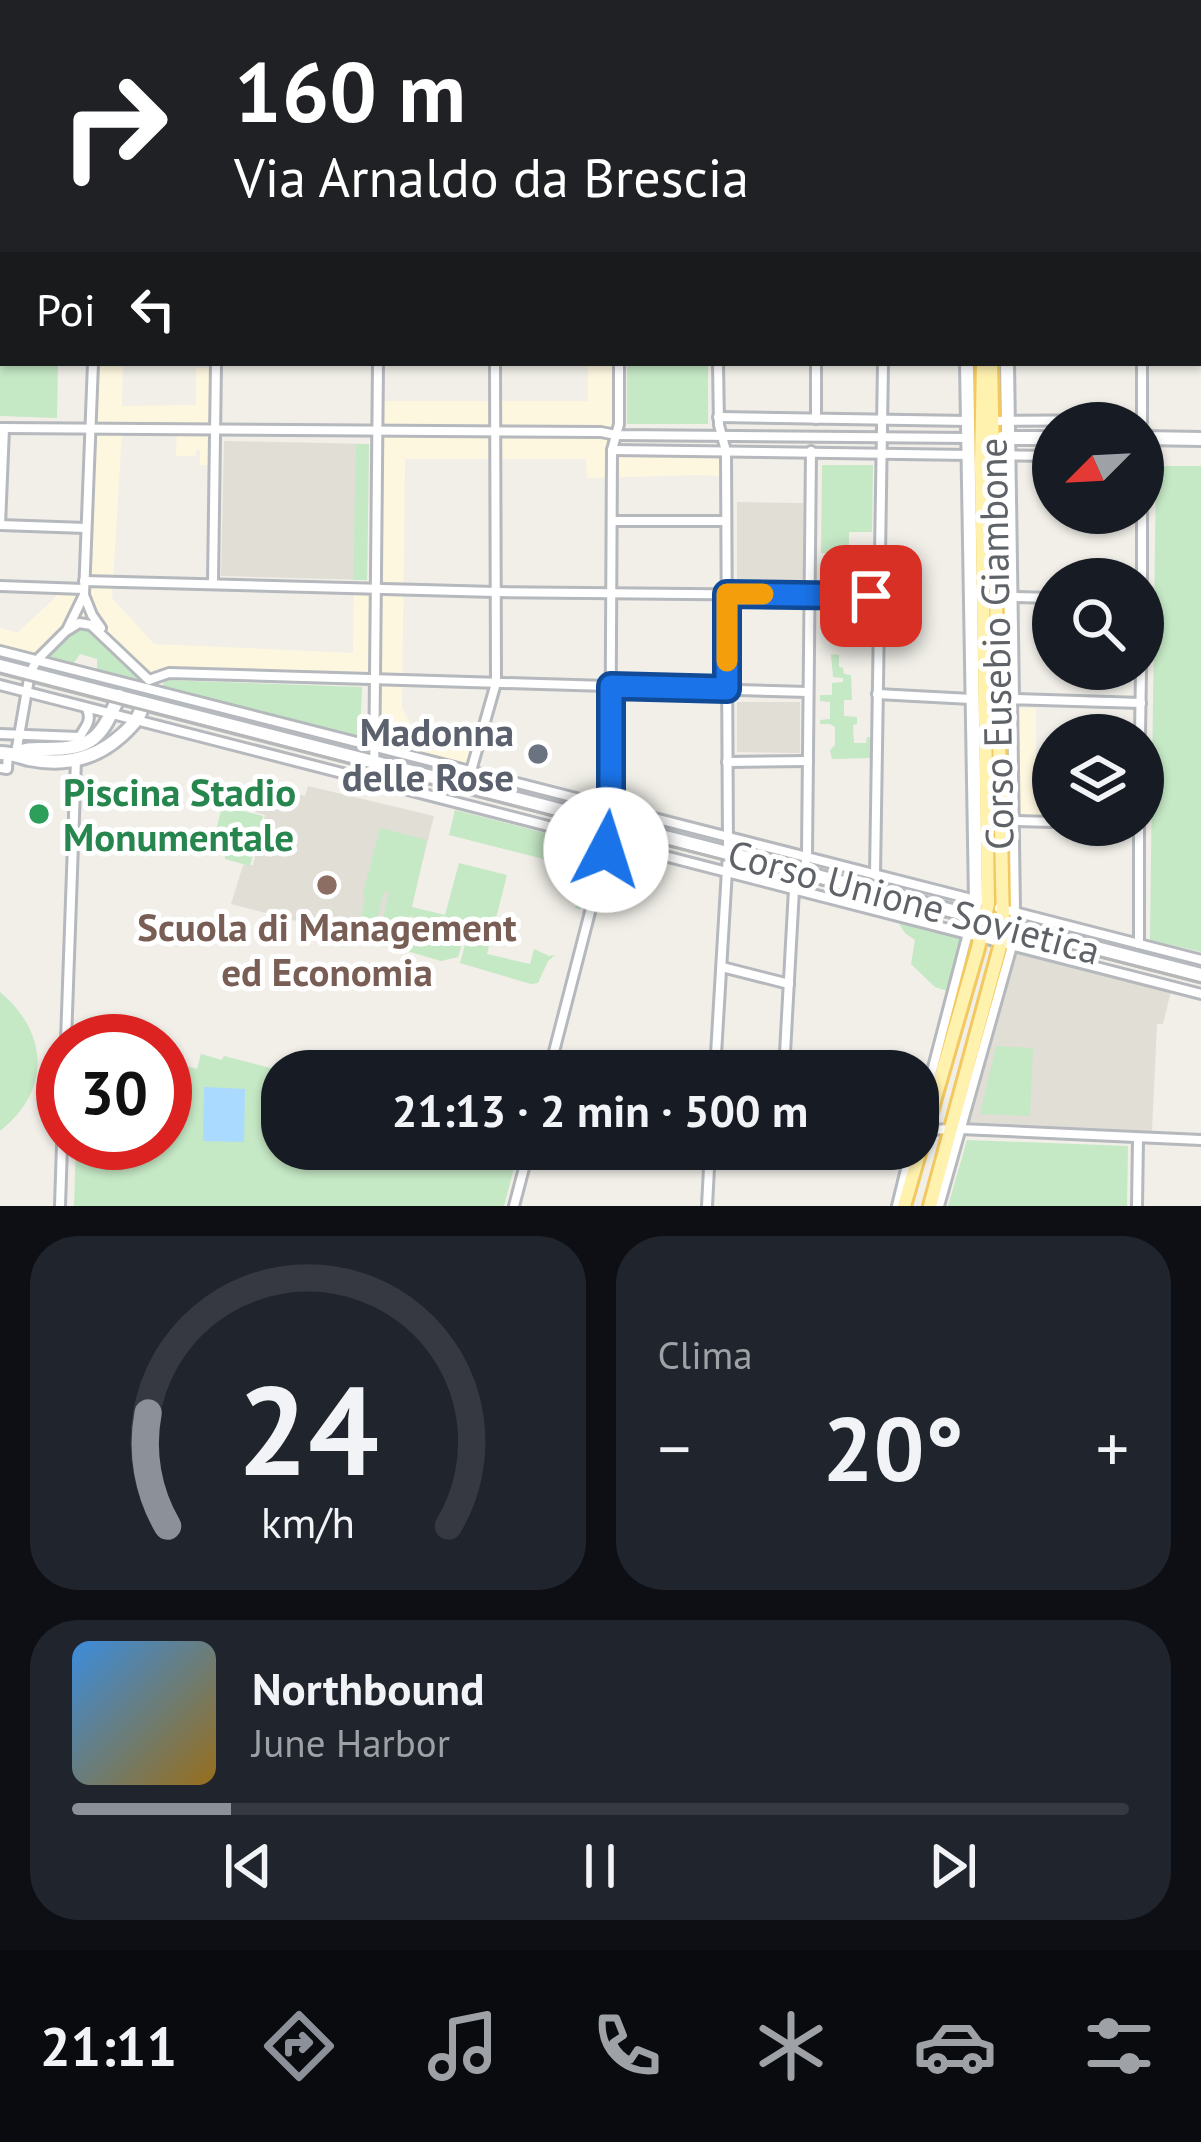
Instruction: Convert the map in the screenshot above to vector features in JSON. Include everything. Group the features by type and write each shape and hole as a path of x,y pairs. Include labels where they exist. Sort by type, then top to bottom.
{"main road":[{"path":"925,0 1012,0"},
{"name":"Corso Eusebio Giambone","path":"968,366 981,421"},
{"name":"Corso Eusebio Giambone","path":"987,366 982,438 989,455 1010,597 992,699 1009,918"},
{"name":"Corso Eusebio Giambone","path":"989,455 1008,439 1007,366"},
{"path":"982,438 1032,438"},
{"path":"1164,438 1201,439"},
{"name":"Corso Eusebio Giambone","path":"939,1064 982,902 992,699 989,455"},
{"name":"Corso Unione Sovietica","path":"0,666 33,667 121,689 146,690 469,778 610,824 979,918 1009,918 1201,975"},
{"path":"8,753 28,758 77,748 97,737 121,689"},
{"path":"77,748 103,751 137,720 146,690"},
{"path":"934,1206 1006,944 1009,918"},
{"name":"Corso Eusebio Giambone","path":"900,1206 910,1170"}],"street":[{"path":"93,366 84,588 92,615 146,690 169,673 808,692"},
{"path":"214,584 216,366"},
{"path":"374,782 378,366"},
{"path":"469,778 496,682 495,366"},
{"path":"554,1050 610,824 612,450 619,424 619,366"},
{"path":"716,1050 728,853 726,451 718,420 718,366"},
{"path":"816,366 816,418"},
{"path":"875,875 883,366"},
{"path":"1142,366 1142,402"},
{"path":"718,420 1032,421"},
{"path":"86,528 0,525 2,428 982,438"},
{"path":"612,450 1032,456"},
{"path":"804,873 811,451"},
{"path":"612,521 726,521"},
{"path":"0,586 214,584 878,596"},
{"path":"67,630 84,588"},
{"path":"1010,597 1032,598"},
{"path":"4,768 19,735 33,667 79,623 86,622 109,639"},
{"name":"Corso Unione Sovietica","path":"0,651 33,667"},
{"name":"Corso Unione Sovietica","path":"0,685 1201,994"},
{"path":"1141,690 1141,714"},
{"path":"877,694 1141,704"},
{"name":"Corso Eusebio Giambone","path":"992,699 1014,821 1009,918"},
{"path":"67,1014 77,748 88,722 87,707"},
{"path":"0,734 77,748"},
{"path":"727,762 808,761"},
{"name":"Corso Unione Sovietica","path":"469,778 611,807 982,902 1009,918 1201,960"},
{"path":"1014,821 1032,821"},
{"path":"1139,846 1139,944"},
{"name":"Corso Unione Sovietica","path":"785,1050 794,889"},
{"path":"722,967 789,984"},
{"path":"939,1129 1201,1140"},
{"path":"1137,1206 1138,1138"},
{"path":"60,1206 61,1170"},
{"path":"514,1206 523,1170"},
{"path":"707,1206 709,1170"},
{"path":"900,1206 907,1170"}],"shaded area":[{"path":"93,366 123,366 122,406 196,405 196,368 216,368 214,465 200,465 200,450 196,456 176,456 177,431 122,430 112,598 154,644 353,653 354,589 375,589 378,401 588,401 588,366 616,366 617,450 726,451 726,477 587,478 586,459 405,459 402,708 414,730 476,755 471,772 374,747 375,680 169,673 149,680 109,639 79,623 37,660 0,651 0,628 17,633 56,593 84,592"},
{"path":"224,441 369,444 367,580 221,576"},
{"path":"737,502 803,503 803,586 737,586"},
{"path":"737,702 800,702 800,753 737,752"},
{"path":"1019,708 1036,708 1032,714 1032,815 1020,815"},
{"name":"Scuola di Management ed Economia","path":"262,784 305,796 308,786 434,816 401,948 231,904 243,865 253,865 265,815 255,812"},
{"path":"1021,952 1171,991 1163,1024 1157,1024 1152,1131 967,1122 1014,956"}],"green space":[{"path":"0,366 58,366 57,418 0,416"},
{"path":"627,366 708,366 708,424 627,424"},
{"path":"356,444 369,444 367,580 353,580"},
{"path":"822,465 873,465 872,532 849,532 849,554 821,553"},
{"path":"1164,466 1201,466 1201,952 1150,940 1151,846 1164,846 1164,714 1153,714 1153,690 1164,690 1164,558 1155,558 1155,534 1164,534"},
{"path":"85,627 140,682 97,670 97,659 80,654 73,664 45,657"},
{"path":"831,654 839,655 839,667 851,675 852,700 844,700 844,716 857,717 854,743 872,738 871,758 832,759 835,727 820,724 830,719 830,702 820,701 820,695 832,695 832,683 843,682 843,678 833,677"},
{"path":"164,680 362,687 360,737 163,686"},
{"path":"222,806 263,816 250,866 225,859 224,846 213,843"},
{"path":"455,810 592,845 580,909 575,908 587,848 562,841 556,862 449,835"},
{"path":"380,828 427,840 412,907 445,915 459,863 507,875 487,954 530,964 534,949 555,955 538,983 460,963 468,934 477,936 479,927 470,920 458,957 441,961 407,951 423,921 410,916 405,949 377,943 389,892 384,892 372,938 357,933"},
{"path":"895,917 964,937 950,992 935,987 911,964 915,940"},
{"path":"0,992 28,1025 35,1043 36,1074 28,1098 0,1131"},
{"path":"996,1046 1033,1048 1030,1116 980,1114"},
{"path":"201,1054 261,1066 261,1170 513,1170 504,1206 74,1206 75,1170 192,1170 192,1068 197,1069"},
{"path":"967,1140 1128,1146 1127,1206 948,1206"}],"water":[{"path":"204,1087 245,1089 244,1142 203,1141"}],"tram line":[{"path":"0,673 1201,983"}],"slow traffic":[{"path":"727,661 727,594 763,594"}],"place":[{"name":"Madonna delle Rose","path":"538,754"},
{"name":"Piscina Stadio Monumentale","path":"39,814"},
{"name":"Scuola di Management ed Economia","path":"327,885"}],"route":[{"path":"606,850 611,807 611,686 727,689 727,594 871,596"}]}
